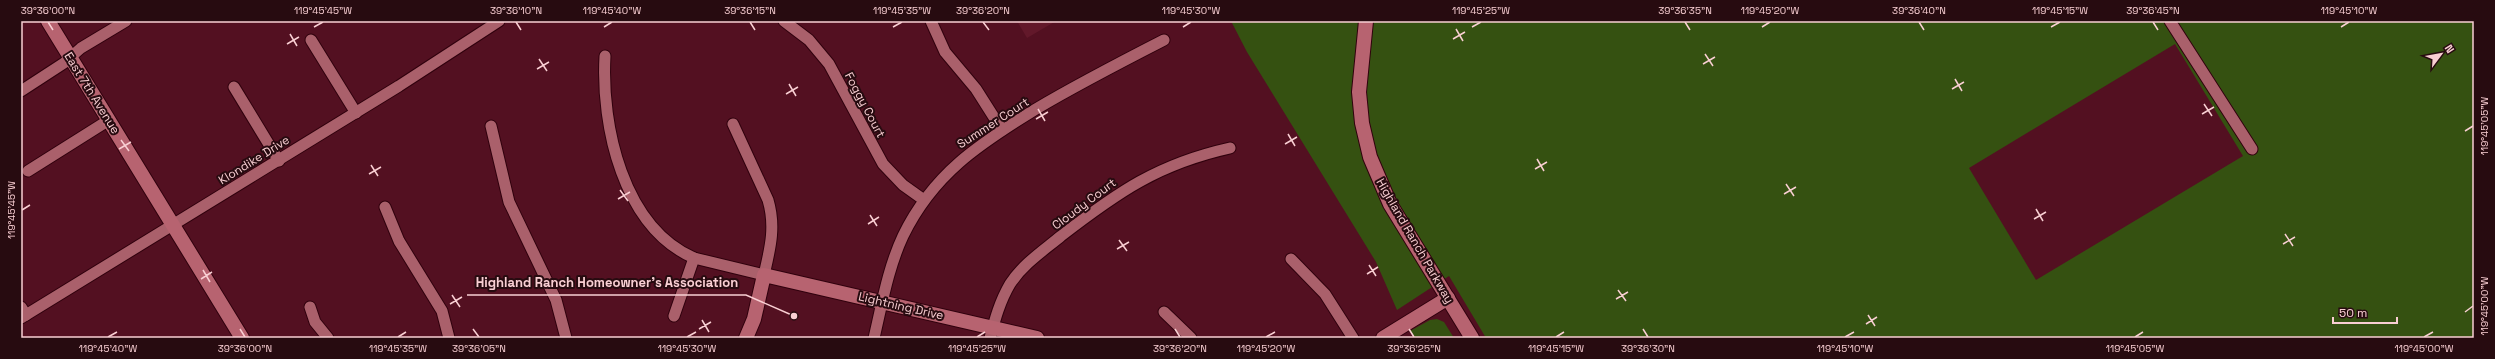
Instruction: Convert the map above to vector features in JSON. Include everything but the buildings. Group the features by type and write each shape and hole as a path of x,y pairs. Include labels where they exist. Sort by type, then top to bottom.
{"main road":[{"name":"East 7th Avenue","path":"48,21 242,338"},
{"name":"Highland Ranch Parkway","path":"1366,21 1359,92 1362,123 1370,157 1390,204 1472,338"},
{"path":"746,338 754,319 764,275"},
{"name":"Lightning Drive","path":"764,275 882,302 991,333 1037,338"},
{"path":"1383,338 1448,298"}],"street":[{"path":"21,91 70,58 81,48 126,21"},
{"name":"Klondike Drive","path":"23,313 174,226 356,113 499,21"},
{"name":"Foggy Court","path":"784,21 809,40 829,64 883,164 903,185 924,200"},
{"path":"931,21 945,52 976,89 1002,130"},
{"path":"2170,21 2252,148"},
{"path":"311,40 356,113"},
{"name":"Summer Court","path":"874,338 894,258 912,220 924,200 963,157 1002,130 1085,80 1164,40"},
{"path":"605,56 604,98 607,122 612,143 626,183 637,203 664,239 678,250 694,258 764,275 772,240 772,213 768,200 733,124"},
{"path":"234,87 279,160"},
{"path":"28,171 109,120"},
{"path":"491,126 509,202 556,300 566,338"},
{"name":"Cloudy Court","path":"991,333 1002,298 1019,272 1030,261 1107,201 1130,186 1171,165 1230,148"},
{"path":"386,207 399,241 442,311 449,338"},
{"path":"674,316 694,258"},
{"path":"1291,259 1325,294 1353,338"},
{"path":"310,308 315,322 328,338"},
{"path":"1164,312 1192,338"}],"shaded area":[{"path":"1017,21 1056,21 1027,38"}],"green space":[{"path":"1231,21 2474,21 2474,338 1486,338 1449,276 1397,310 1376,262 1247,52","holes":["2175,44 2243,156 2036,280 1969,168"]},
{"path":"1437,319 1444,322 1454,338 1415,338 1410,331 1430,320"}],"place":[{"name":"Highland Ranch Homeowner's Association","path":"794,316"}]}
